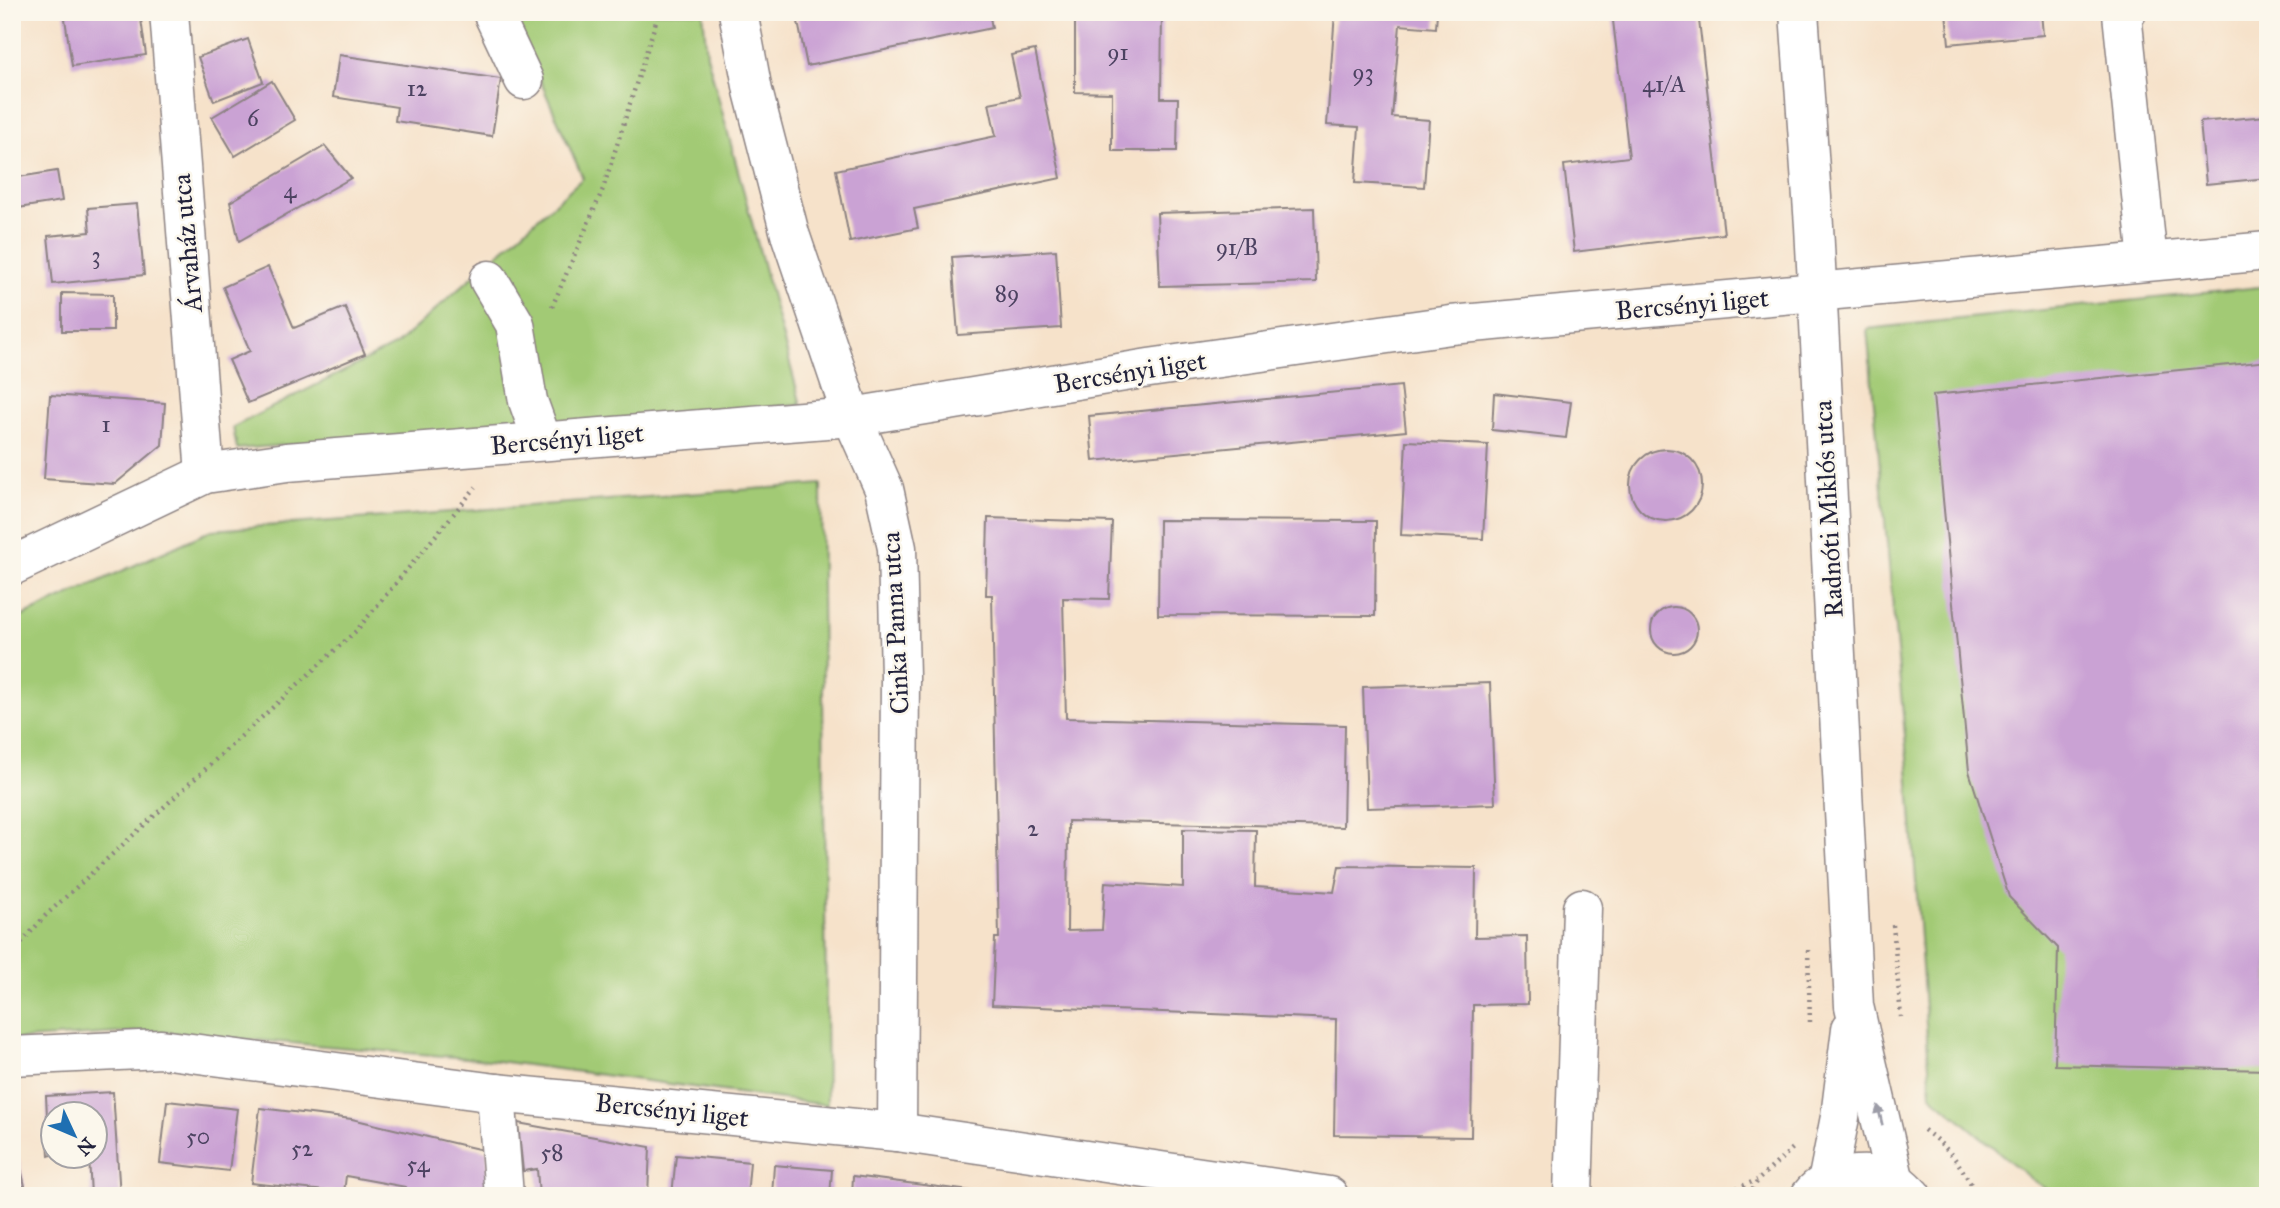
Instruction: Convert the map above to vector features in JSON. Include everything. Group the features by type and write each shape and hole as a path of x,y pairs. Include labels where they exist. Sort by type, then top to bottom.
{"street":[{"name":"Árvaház utca","path":"169,12 205,474"},
{"path":"492,12 524,80"},
{"name":"Cinka Panna utca","path":"738,12 754,91 790,234 852,417 884,489 897,548 900,677 897,1132"},
{"name":"Radnóti Miklós utca","path":"1799,12 1814,226 1854,1006 1840,1117 1819,1190"},
{"path":"2127,12 2122,14 2148,261"},
{"name":"Bercsényi liget","path":"12,566 205,474 287,462 852,417 1149,368 1451,325 2268,251"},
{"path":"489,280 515,324 528,401 527,442"},
{"path":"1573,1196 1582,908"},
{"name":"Radnóti Miklós utca","path":"1854,1006 1904,1189"},
{"name":"Bercsényi liget","path":"12,1056 161,1049 496,1093 897,1132 1329,1196"},
{"path":"496,1093 504,1196"},
{"name":"Radnóti Miklós utca","path":"1819,1190 1850,1175 1876,1176 1904,1189"}],"path":[{"path":"550,311 603,189 659,12"},
{"path":"12,953 46,915 356,631 527,442"},
{"path":"1717,1196 1758,1180"}],"green space":[{"path":"510,12 703,12 707,55 801,405 237,449 233,427 396,345 583,178"},
{"path":"2268,286 2268,1196 2056,1196 2031,1179 1931,1095 1908,768 1867,329"},
{"path":"821,484 827,1105 490,1060 150,1031 12,1040 12,621 212,530"}],"building":[{"path":"64,12 140,12 146,55 72,66"},
{"path":"199,12 230,12 230,14 199,16"},
{"path":"796,12 989,12 992,28 807,66"},
{"path":"1075,12 1162,12 1161,98 1178,98 1177,151 1112,151 1112,93 1075,92"},
{"path":"1335,12 1437,12 1436,28 1400,25 1392,117 1429,120 1424,187 1355,183 1359,127 1327,125"},
{"path":"1612,12 1698,12 1724,234 1574,252 1564,165 1629,157"},
{"path":"1946,12 2041,12 2043,35 1949,44"},
{"path":"248,39 263,82 214,101 198,57"},
{"path":"1035,50 1061,178 914,209 918,228 850,242 836,170 996,136 989,103 1020,97 1011,55"},
{"path":"339,55 501,79 492,136 395,121 397,107 333,97"},
{"path":"272,81 295,120 235,156 212,117"},
{"path":"2266,116 2268,178 2206,184 2200,122"},
{"path":"325,146 351,178 239,241 230,202"},
{"path":"57,171 62,201 12,209 12,178"},
{"path":"137,204 144,275 53,284 48,236 90,232 88,208"},
{"path":"1314,208 1316,282 1160,286 1157,213"},
{"path":"1056,250 1061,328 958,335 952,257"},
{"path":"268,267 294,328 345,307 365,354 248,403 229,360 250,351 223,287"},
{"path":"62,293 113,294 113,331 62,331"},
{"path":"2268,361 2268,1070 2055,1065 2058,948 2009,897 1969,771 1933,395"},
{"path":"1401,386 1406,431 1093,461 1089,416"},
{"path":"1494,393 1571,402 1566,438 1492,430"},
{"path":"50,395 165,403 162,445 115,484 44,479"},
{"path":"1406,441 1488,445 1483,539 1401,535"},
{"path":"1666,449 1686,455 1696,465 1702,485 1696,505 1686,515 1666,521 1646,515 1636,505 1630,485 1636,465 1646,455"},
{"path":"988,518 1112,522 1109,599 1063,598 1066,718 1345,725 1343,827 1068,821 1067,931 1102,930 1105,882 1183,887 1183,829 1256,830 1255,887 1334,892 1339,866 1476,868 1475,937 1527,936 1528,1004 1473,1005 1471,1137 1334,1135 1336,1019 992,1005 995,938 999,938 992,595 986,595"},
{"path":"1159,520 1376,521 1375,616 1158,615"},
{"path":"1674,607 1690,614 1697,630 1690,646 1674,653 1658,646 1651,630 1658,614"},
{"path":"1490,683 1495,804 1367,808 1363,687"},
{"path":"113,1092 120,1196 91,1196 90,1170 108,1170 108,1100 46,1100 46,1096"},
{"path":"167,1101 237,1109 229,1171 160,1163"},
{"path":"260,1108 352,1119 487,1151 490,1196 406,1196 406,1187 346,1176 344,1193 251,1183"},
{"path":"518,1123 650,1147 648,1196 539,1196 537,1169 523,1171"},
{"path":"12,1135 25,1186 12,1189"},
{"path":"676,1155 750,1162 747,1196 672,1196"},
{"path":"774,1165 832,1170 830,1196 772,1196"},
{"path":"853,1176 993,1194 993,1196 852,1196"}]}
